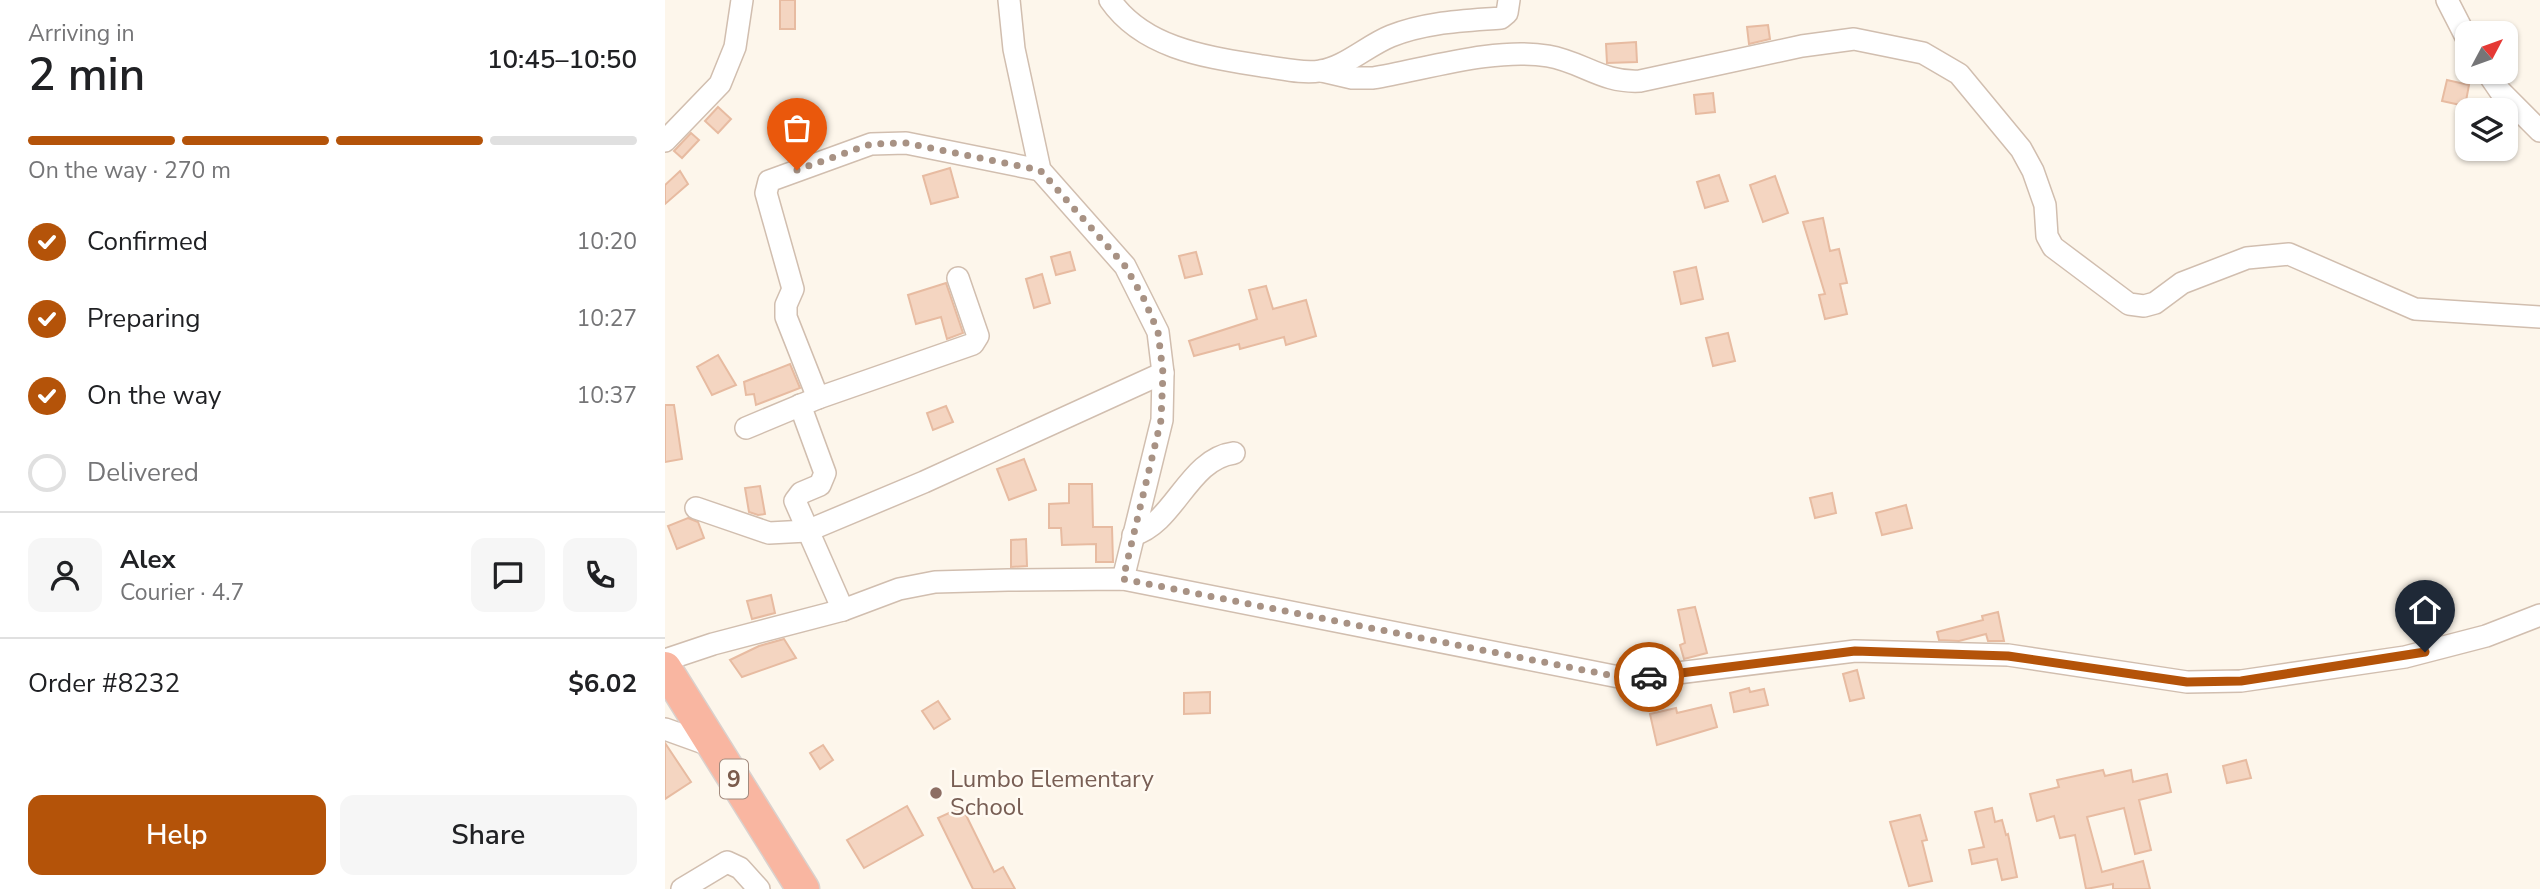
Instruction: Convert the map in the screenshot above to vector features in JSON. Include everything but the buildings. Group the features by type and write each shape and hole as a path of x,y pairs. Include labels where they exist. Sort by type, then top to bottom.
{"highway":[{"name":"9","path":"665,668 801,888"}],"street":[{"path":"665,141 720,84 729,68 742,0"},
{"path":"1009,0 1014,49 1040,170 1125,266 1158,332 1163,373 1161,420 1123,579"},
{"path":"1110,0 1135,27 1173,46 1217,59 1352,78 1373,78 1511,54 1556,58 1618,82 1629,82 1802,46 1854,39 1887,44 1923,53 1959,74 2002,124 2033,171 2045,205 2047,236 2053,247 2129,304 2144,306 2155,303 2182,283 2247,258 2289,254 2415,309 2540,317"},
{"path":"1322,72 1389,37 1418,27 1501,18 1507,13 1509,0"},
{"path":"2447,0 2458,21"},
{"path":"2495,84 2540,131"},
{"path":"843,610 807,531 796,498 820,485 825,473 786,317 786,305 793,289 766,193 769,181 871,144 906,143 1040,170"},
{"path":"746,428 809,402 973,344 978,336 958,278"},
{"path":"696,508 769,533 807,531 924,482 1163,373"},
{"path":"1133,535 1153,525 1183,489 1214,460 1234,453"},
{"path":"665,660 713,644 843,610 898,589 935,582 1123,579 1629,679 1855,651 2008,656 2187,682 2241,681 2405,657 2486,636 2540,615"},
{"path":"665,729 715,747"},
{"path":"682,889 727,862 740,868 759,889"}],"way so far":[{"path":"797,170 871,144 906,143 1040,170 1125,266 1144,299 1158,332 1164,396 1161,420 1123,579 1629,679 1649,677"}],"place":[{"name":"Lumbo Elementary School","path":"936,793"}],"route":[{"path":"1649,677 1855,651 2008,656 2187,682 2241,681 2425,652"}]}
